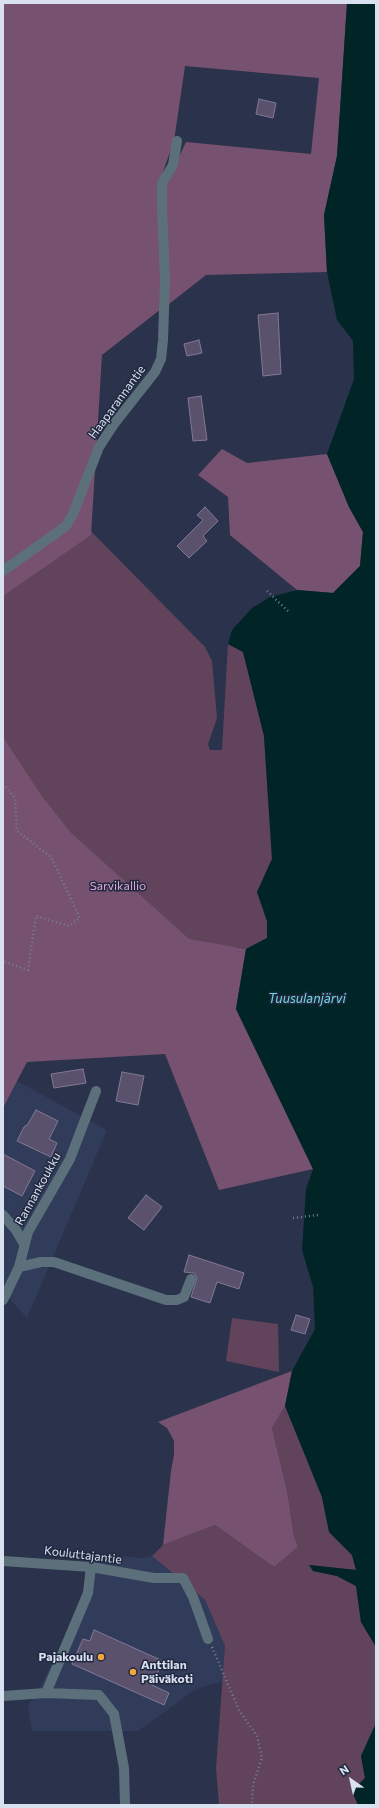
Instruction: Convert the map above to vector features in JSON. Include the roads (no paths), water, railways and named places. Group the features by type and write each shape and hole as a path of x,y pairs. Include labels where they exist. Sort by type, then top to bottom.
{"street":[{"name":"Haaparannantie","path":"3,571 66,526 73,514 99,446 114,424 155,372 161,359 165,280 162,183 173,166 178,141"},
{"name":"Rannankoukku","path":"3,1300 19,1267 28,1232 70,1159 96,1091"},
{"path":"3,1215 16,1230 24,1244"},
{"path":"19,1267 41,1262 54,1262 166,1300 177,1300 184,1297 191,1279"},
{"name":"Kouluttajantie","path":"3,1561 91,1567 154,1578 183,1578 193,1597 208,1639"},
{"path":"46,1693 88,1593 91,1567"},
{"path":"3,1696 46,1693 100,1695 114,1714 124,1768 125,1805"}],"water":[{"name":"Tuusulanjärvi","path":"347,3 376,3 376,1647 361,1622 356,1586 337,1576 313,1571 309,1565 356,1570 352,1555 329,1532 322,1497 285,1406 292,1371 315,1329 313,1287 302,1250 306,1189 313,1169 236,1009 246,949 267,938 267,921 257,892 272,859 264,736 243,652 228,644 232,630 252,608 270,597 297,590 333,593 360,566 363,532 349,507 327,454 354,379 353,341 337,320 327,272 324,215 337,156"},
{"path":"376,1723 376,1805 358,1805 352,1791 365,1778 361,1756"}],"place":[{"name":"Pajakoulu","path":"101,1657"},
{"name":"Anttilan Päiväkoti","path":"133,1672"}],"park label":[{"name":"Sarvikallio","path":"118,886"}]}
